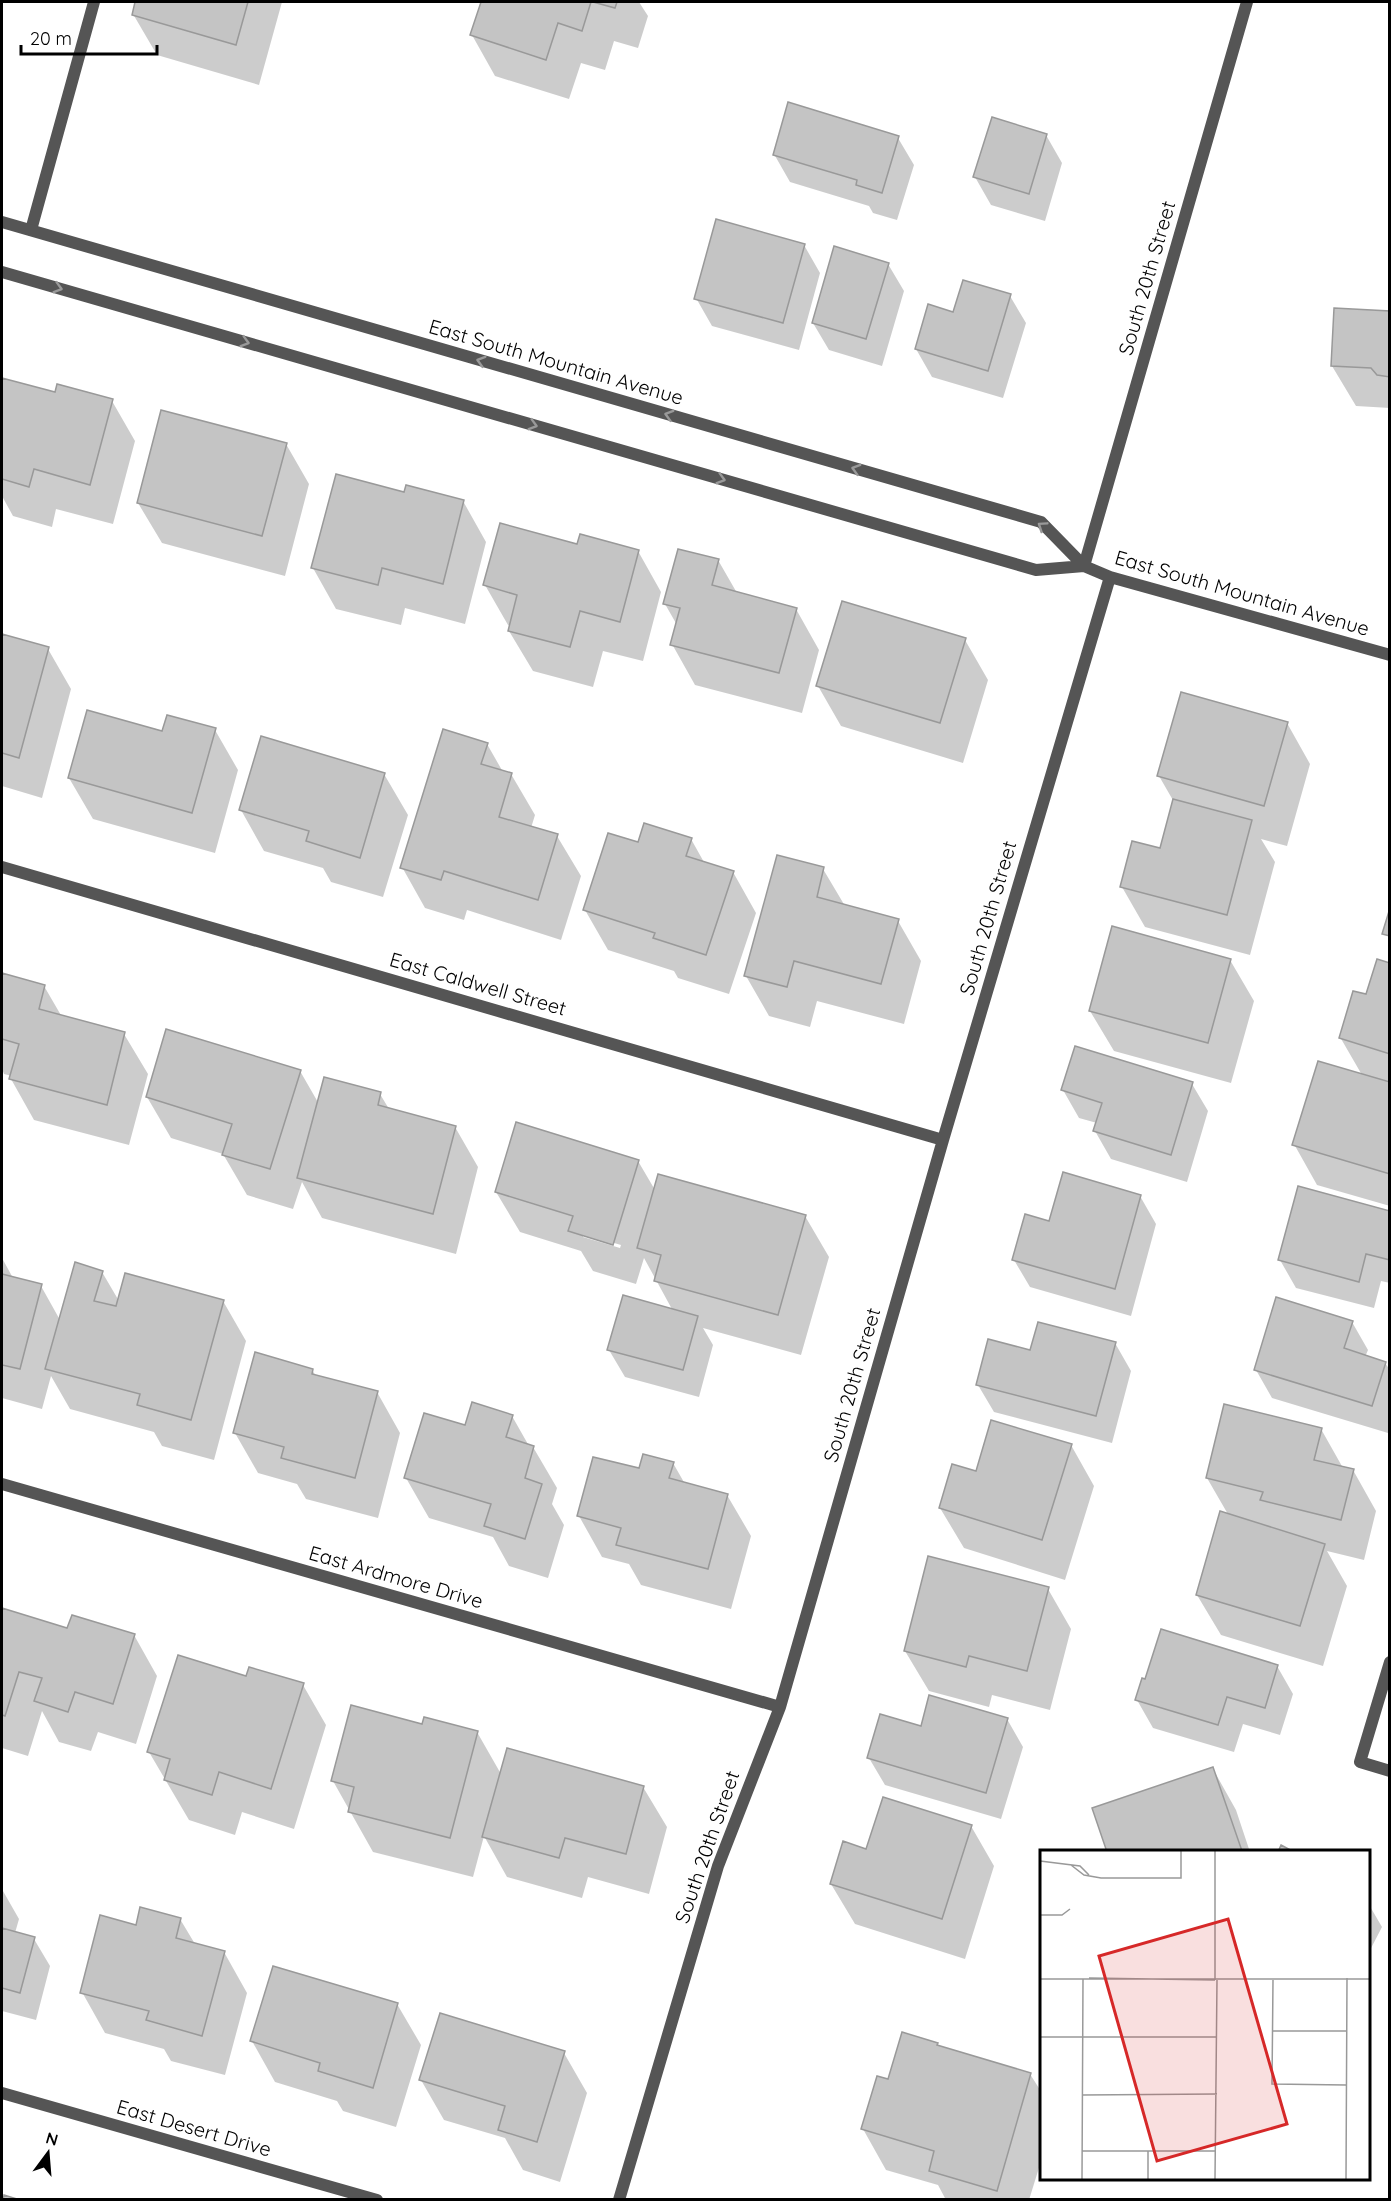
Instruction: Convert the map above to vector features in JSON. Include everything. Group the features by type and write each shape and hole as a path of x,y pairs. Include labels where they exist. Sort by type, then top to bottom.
{"street":[{"path":"32,230 94,2"},
{"name":"South 20th Street","path":"1084,566 1247,2"},
{"name":"East South Mountain Avenue","path":"2,222 1041,522 1084,566 1110,577 1389,655"},
{"name":"East South Mountain Avenue","path":"2,272 1036,570 1084,566"},
{"name":"South 20th Street","path":"619,2199 717,1866 780,1707 943,1140 1110,577"},
{"name":"East Caldwell Street","path":"2,867 943,1140"},
{"name":"East Ardmore Drive","path":"2,1484 780,1707"},
{"path":"1389,1662 1360,1762 1389,1771"},
{"name":"East Desert Drive","path":"2,2093 376,2199"}],"building":[{"path":"135,2 248,2 236,45 132,15"},
{"path":"481,2 591,2 582,31 558,23 546,60 470,35"},
{"path":"593,2 617,2 615,8"},
{"path":"788,102 899,136 882,193 856,185 857,180 773,155"},
{"path":"992,117 1047,134 1029,194 973,177"},
{"path":"716,219 805,244 783,323 694,299"},
{"path":"834,246 889,263 866,339 812,323"},
{"path":"963,280 1011,294 988,371 915,349 928,304 953,312"},
{"path":"1334,308 1390,311 1390,377 1377,375 1371,368 1331,366"},
{"path":"2,378 55,392 57,384 113,399 90,485 34,469 29,487 2,479"},
{"path":"161,410 287,443 262,536 137,503"},
{"path":"336,474 404,492 406,485 464,500 443,584 382,568 378,585 311,568"},
{"path":"500,523 577,544 580,534 639,550 620,622 580,611 570,647 508,631 517,595 483,585"},
{"path":"678,549 719,559 712,585 797,608 779,673 670,645 680,608 663,604"},
{"path":"842,601 966,638 940,723 816,686"},
{"path":"2,634 49,647 19,758 2,753"},
{"path":"1181,692 1288,722 1264,806 1157,776"},
{"path":"87,710 162,731 167,715 216,728 192,813 68,778"},
{"path":"443,729 488,743 481,764 512,773 499,817 558,834 538,900 444,871 441,880 400,868"},
{"path":"261,736 385,773 360,858 306,841 309,831 239,810"},
{"path":"1173,799 1252,820 1227,915 1120,887 1132,841 1160,848"},
{"path":"644,823 692,838 686,856 734,871 706,955 653,938 655,933 583,910 608,833 638,842"},
{"path":"777,855 824,867 817,897 899,919 881,984 794,961 787,987 744,976"},
{"path":"1390,908 1390,936 1382,934"},
{"path":"1112,926 1231,959 1208,1043 1089,1011"},
{"path":"1377,959 1390,963 1390,1054 1339,1038 1353,991 1366,994"},
{"path":"2,973 45,985 39,1009 125,1032 107,1105 9,1079 19,1044 2,1039"},
{"path":"166,1029 301,1070 270,1169 222,1155 232,1124 146,1097"},
{"path":"1075,1046 1193,1082 1171,1155 1093,1131 1102,1103 1061,1090"},
{"path":"1318,1061 1390,1082 1390,1174 1292,1145"},
{"path":"324,1077 381,1092 378,1105 456,1126 433,1214 297,1178"},
{"path":"516,1122 639,1160 613,1245 568,1231 573,1216 495,1192"},
{"path":"1063,1172 1141,1195 1115,1289 1012,1260 1025,1214 1049,1221"},
{"path":"658,1174 806,1215 778,1315 654,1281 661,1255 637,1248"},
{"path":"1298,1186 1390,1211 1390,1260 1366,1254 1359,1282 1278,1260"},
{"path":"75,1262 103,1271 94,1301 116,1306 125,1273 224,1300 191,1420 137,1405 140,1394 45,1369"},
{"path":"2,1274 42,1284 20,1369 2,1365"},
{"path":"623,1295 698,1316 683,1370 607,1350"},
{"path":"1276,1297 1353,1321 1344,1348 1386,1362 1372,1406 1254,1370"},
{"path":"1038,1322 1116,1342 1096,1416 976,1385 988,1339 1030,1350"},
{"path":"255,1352 313,1369 312,1374 378,1391 355,1478 281,1458 284,1447 233,1433"},
{"path":"472,1402 513,1415 506,1437 534,1446 525,1478 542,1484 525,1539 484,1526 491,1504 404,1478 424,1413 465,1425"},
{"path":"1224,1404 1322,1428 1314,1460 1354,1469 1341,1520 1260,1500 1263,1492 1206,1478"},
{"path":"991,1420 1072,1444 1042,1540 939,1508 952,1464 976,1471"},
{"path":"643,1454 674,1462 669,1478 728,1494 708,1569 616,1545 621,1528 577,1516 593,1457 639,1468"},
{"path":"1220,1511 1325,1544 1300,1626 1196,1595"},
{"path":"928,1556 1049,1587 1027,1671 969,1656 966,1667 904,1651"},
{"path":"2,1608 67,1628 72,1615 135,1634 113,1704 75,1692 68,1712 34,1701 42,1678 19,1672 5,1716 2,1715"},
{"path":"1161,1629 1278,1665 1265,1708 1227,1697 1218,1725 1135,1700 1142,1678 1145,1679"},
{"path":"178,1655 246,1676 249,1667 304,1683 271,1789 219,1772 212,1795 164,1780 170,1759 147,1752"},
{"path":"929,1695 1008,1718 986,1793 867,1758 880,1714 921,1726"},
{"path":"351,1705 422,1724 424,1717 478,1731 450,1838 348,1812 354,1787 331,1781"},
{"path":"507,1748 644,1786 626,1854 565,1838 559,1858 482,1837"},
{"path":"1213,1767 1242,1850 1106,1850 1092,1808"},
{"path":"883,1797 972,1825 942,1919 830,1884 843,1841 866,1849"},
{"path":"1281,1845 1290,1850 1279,1850"},
{"path":"140,1907 181,1918 176,1938 225,1951 202,2036 146,2020 149,2011 80,1993 100,1915 136,1925"},
{"path":"2,1928 35,1937 20,1993 2,1988"},
{"path":"273,1966 398,2003 373,2088 318,2071 320,2063 250,2041"},
{"path":"440,2013 565,2051 537,2142 498,2130 505,2106 419,2080"},
{"path":"902,2032 1031,2073 997,2191 929,2171 934,2151 861,2129 877,2076 888,2079"},
{"path":"4,2195 20,2200 3,2200"}]}
